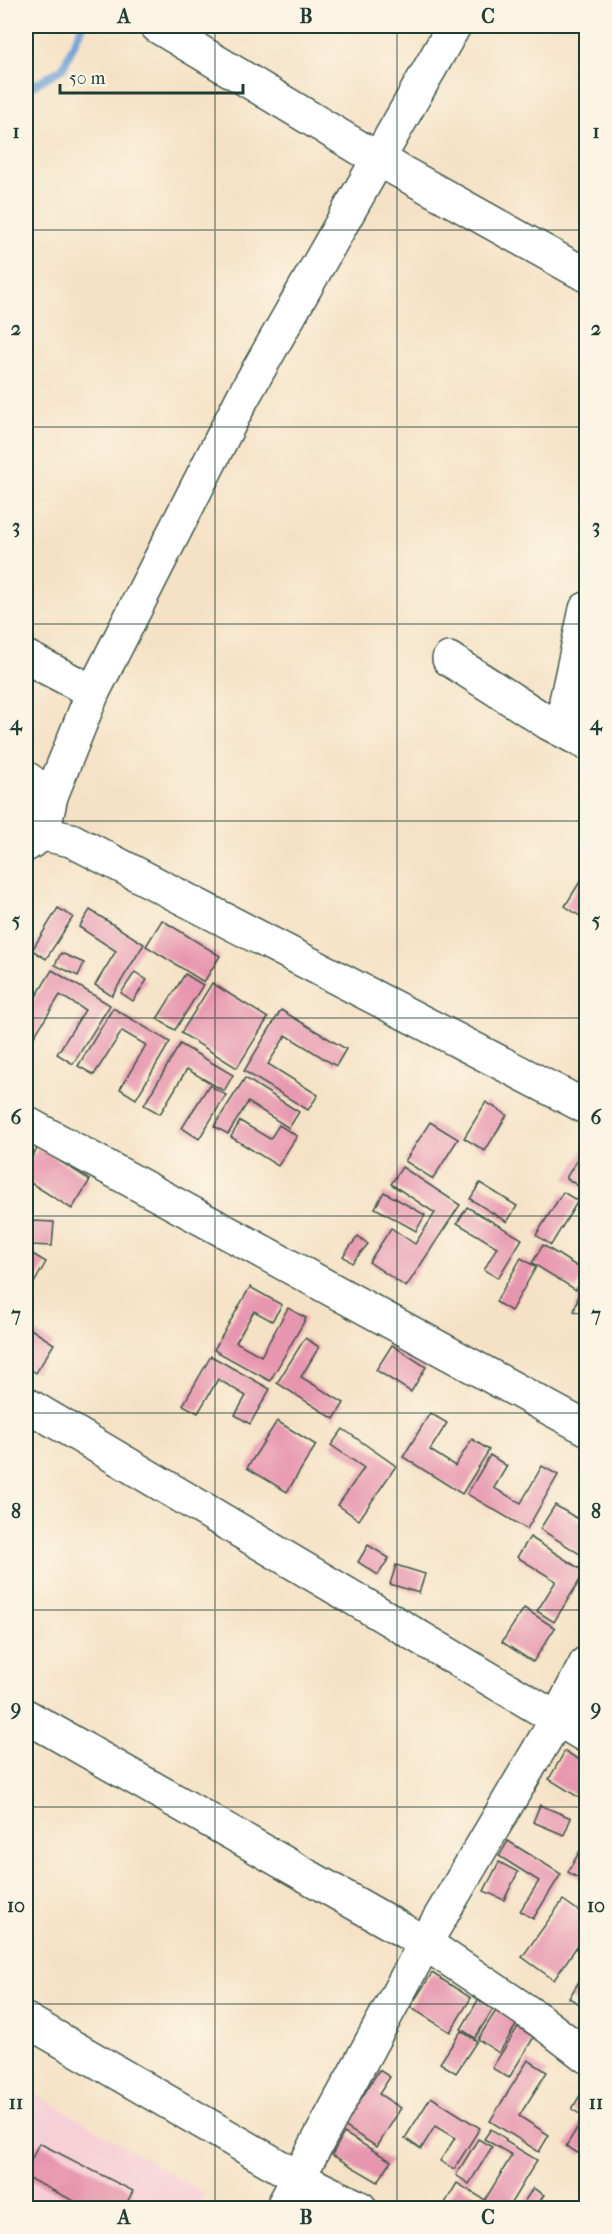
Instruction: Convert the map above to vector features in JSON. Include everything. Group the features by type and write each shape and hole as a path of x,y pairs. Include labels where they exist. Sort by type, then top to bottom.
{"street":[{"path":"157,26 378,159 586,275"},
{"path":"454,26 243,397 93,692 38,787 34,839 71,840 583,1095"},
{"path":"577,738 566,701 586,609"},
{"path":"26,657 93,692"},
{"path":"449,659 550,724 577,738"},
{"path":"26,1123 586,1428"},
{"path":"26,1404 586,1736"},
{"path":"282,2208 425,1943 557,1719 586,1663"},
{"path":"26,1716 425,1943 538,2019 586,2056"},
{"path":"26,2020 298,2178 360,2208"}],"shaded area":[{"path":"26,2088 204,2193 195,2208 26,2208"}],"building":[{"path":"586,872 586,920 565,906"},
{"path":"58,908 73,917 46,959 32,950"},
{"path":"90,910 144,944 112,996 95,985 116,951 79,927"},
{"path":"162,920 220,956 204,982 146,946"},
{"path":"61,953 84,963 78,976 55,965"},
{"path":"52,970 110,1005 73,1064 57,1054 85,1010 60,995 32,1040 26,1036 26,1013"},
{"path":"135,972 147,980 133,1001 121,993"},
{"path":"185,974 203,985 175,1030 157,1019"},
{"path":"212,983 268,1018 237,1068 181,1033"},
{"path":"113,1008 170,1042 136,1099 120,1089 146,1045 122,1031 94,1075 78,1066"},
{"path":"281,1010 346,1049 336,1066 286,1035 268,1064 318,1095 308,1110 244,1071"},
{"path":"180,1044 233,1075 224,1091 187,1069 160,1114 144,1105"},
{"path":"245,1078 299,1112 289,1128 248,1102 228,1134 214,1126"},
{"path":"209,1085 226,1095 199,1139 182,1128"},
{"path":"486,1102 507,1115 485,1151 464,1138"},
{"path":"240,1121 270,1139 279,1125 297,1136 278,1166 231,1137"},
{"path":"430,1122 458,1139 433,1179 405,1161"},
{"path":"586,1145 586,1191 566,1178"},
{"path":"38,1147 90,1180 72,1209 26,1180 26,1167"},
{"path":"402,1167 460,1205 406,1287 369,1262 391,1228 415,1244 435,1213 391,1184"},
{"path":"480,1183 517,1206 507,1222 470,1199"},
{"path":"384,1192 425,1215 416,1231 375,1208"},
{"path":"563,1192 578,1201 551,1245 536,1235"},
{"path":"467,1207 522,1239 498,1278 484,1270 497,1247 457,1223"},
{"path":"33,1221 54,1222 52,1246 31,1245"},
{"path":"358,1236 368,1244 352,1263 343,1256"},
{"path":"543,1245 586,1272 576,1290 532,1263"},
{"path":"26,1250 46,1262 26,1297"},
{"path":"521,1258 536,1267 511,1311 496,1302"},
{"path":"250,1287 282,1305 272,1321 254,1311 236,1342 261,1356 288,1308 306,1318 270,1381 214,1350"},
{"path":"579,1295 586,1297 586,1315 574,1311"},
{"path":"26,1326 54,1344 36,1373 26,1366"},
{"path":"305,1338 319,1347 301,1377 344,1403 334,1419 277,1383"},
{"path":"392,1345 426,1367 411,1392 376,1370"},
{"path":"211,1356 270,1389 250,1424 235,1415 246,1396 218,1379 198,1413 183,1405"},
{"path":"430,1413 447,1423 430,1450 455,1466 472,1439 489,1450 462,1494 403,1457"},
{"path":"277,1421 316,1445 287,1492 247,1468"},
{"path":"343,1429 396,1466 359,1520 338,1505 364,1468 331,1445"},
{"path":"490,1455 507,1466 494,1488 521,1503 542,1466 558,1475 527,1529 467,1494"},
{"path":"555,1505 586,1524 586,1558 540,1529"},
{"path":"530,1537 585,1572 554,1622 537,1611 556,1581 517,1557"},
{"path":"368,1545 389,1558 378,1575 358,1562"},
{"path":"396,1565 425,1574 419,1593 390,1584"},
{"path":"524,1608 555,1628 533,1662 502,1642"},
{"path":"565,1751 586,1764 586,1802 549,1779"},
{"path":"540,1805 571,1818 564,1835 533,1822"},
{"path":"586,1840 586,1883 568,1872"},
{"path":"508,1841 561,1874 533,1919 520,1911 539,1881 499,1856"},
{"path":"499,1862 518,1872 504,1900 484,1891"},
{"path":"563,1900 586,1916 586,1933 554,1980 522,1957"},
{"path":"586,1970 586,2008 569,1998"},
{"path":"432,1973 471,1998 450,2032 410,2007"},
{"path":"478,2000 493,2009 475,2038 461,2029"},
{"path":"497,2009 518,2022 499,2053 478,2039"},
{"path":"518,2027 534,2037 509,2078 492,2068"},
{"path":"461,2031 477,2041 456,2073 440,2063"},
{"path":"528,2060 547,2072 519,2116 549,2135 539,2152 490,2121"},
{"path":"379,2070 390,2077 379,2094 401,2108 377,2147 344,2126"},
{"path":"586,2085 586,2147 581,2155 566,2146 584,2117 572,2109"},
{"path":"431,2097 480,2128 454,2169 440,2161 455,2138 435,2126 421,2149 405,2138"},
{"path":"491,2129 506,2139 505,2141 537,2160 508,2208 442,2208 457,2183 485,2200 512,2155 484,2139"},
{"path":"344,2133 391,2161 378,2182 332,2155"},
{"path":"478,2139 492,2147 469,2184 456,2175"},
{"path":"39,2143 133,2191 124,2208 88,2208 26,2177 26,2171"},
{"path":"533,2188 544,2195 535,2208 520,2208"}],"waterway":[{"path":"26,90 63,68 82,26"}]}
